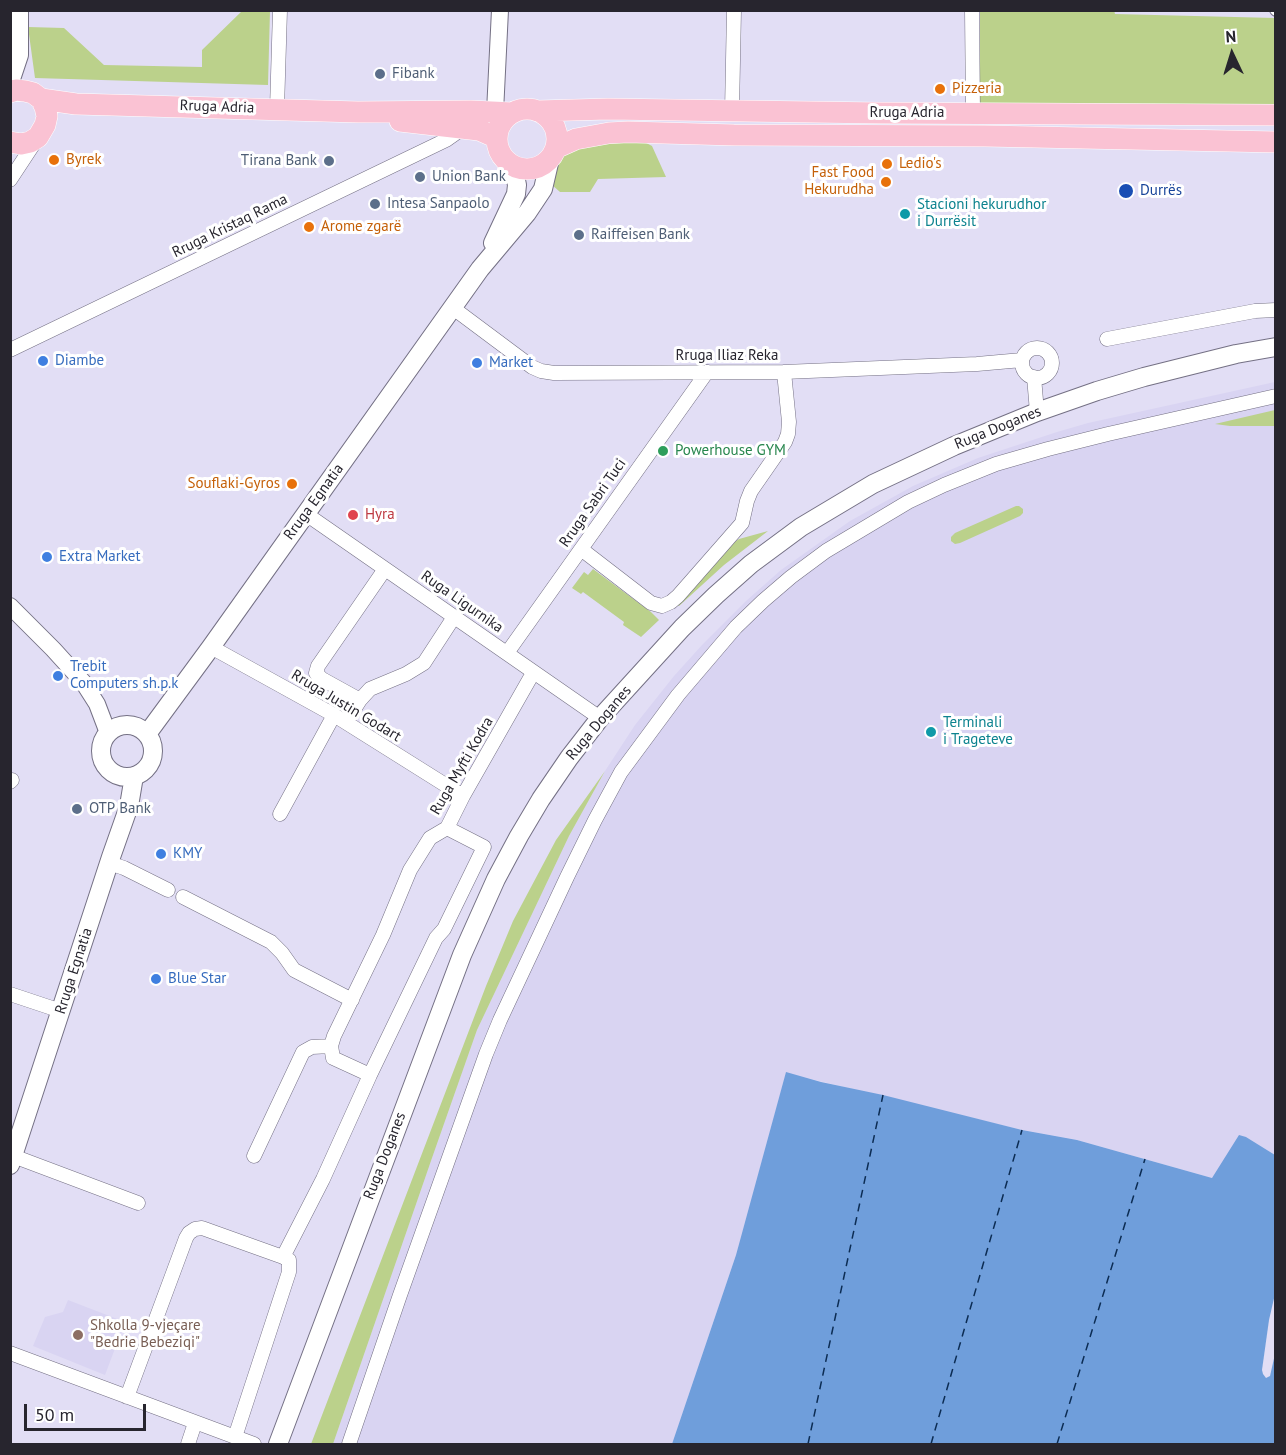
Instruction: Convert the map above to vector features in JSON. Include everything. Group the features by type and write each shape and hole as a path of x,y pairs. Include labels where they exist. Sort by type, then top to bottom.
{"main road":[{"path":"10,82 19,54 19,10"},
{"path":"19,54 37,96 45,107 47,116 42,131"},
{"name":"Rruga Adria","path":"10,92 25,91 37,96 76,104 358,112 429,110 504,113"},
{"path":"10,142 21,144 30,142 76,104"},
{"path":"526,109 538,111 549,118 558,136 553,154 544,164 533,169 524,169 506,160 501,154 497,138 504,113 526,109"},
{"name":"Rruga Adria","path":"538,111 608,109 1275,115"},
{"name":"Rruga Adria","path":"358,112 407,123 479,130 497,138"},
{"name":"Rruga Adria","path":"553,154 576,139 628,132 1275,142"},
{"name":"Rruga Egnatia","path":"147,734 480,269 527,213 543,189 553,154"},
{"name":"Rruga Egnatia","path":"480,269 516,194 517,185 513,165"},
{"name":"Ruga Doganes","path":"278,1444 462,955 496,879 519,836 569,758 600,718 682,628 716,595 783,539 843,501 905,468 1041,410 1144,377 1275,346"},
{"path":"128,725 141,729 147,734 153,749 148,766 134,776 126,777 111,771 105,764 101,748 108,733 128,725"},
{"name":"Rruga Egnatia","path":"12,1160 129,806 134,776"}],"street":[{"path":"277,109 280,10"},
{"path":"500,10 504,113"},
{"path":"732,111 734,10"},
{"path":"972,10 973,113"},
{"name":"Rruga Kristaq Rama","path":"10,350 435,145 463,128"},
{"path":"10,180 42,131"},
{"name":"Rruga Iliaz Reka","path":"453,308 532,367 568,373 784,372 1022,360"},
{"path":"1107,339 1256,311 1275,310"},
{"path":"1041,348 1050,356 1052,362 1047,373 1038,377 1024,371 1022,360 1024,354 1029,350 1041,348"},
{"name":"Rruga Sabri Tuci","path":"507,653 707,372"},
{"path":"581,549 651,603 662,606 678,596 741,523 751,491 785,442 789,422 784,372"},
{"path":"1038,377 1041,410"},
{"path":"349,1444 486,1054 567,878 621,772 678,695 736,627 777,589 826,551 908,502 944,486 996,464 1048,449 1275,396"},
{"name":"Ruga Ligurnika","path":"306,514 600,718"},
{"path":"360,700 322,679 316,673 318,666 385,569"},
{"path":"10,606 82,682 97,704 108,733"},
{"path":"280,814 340,719 370,689 406,674 424,663 454,617"},
{"name":"Rruga Justin Godart","path":"211,647 340,719 463,796"},
{"name":"Ruga Myfti Kodra","path":"331,1046 384,935 410,870 430,838 447,828 533,673"},
{"path":"283,1257 323,1179 436,938 444,928 484,847 447,828"},
{"path":"109,863 168,890"},
{"path":"183,897 271,942 294,970 352,1000"},
{"path":"10,994 61,1011"},
{"path":"254,1156 303,1052 312,1047 331,1046 333,1058 370,1075"},
{"path":"12,1160 138,1203"},
{"path":"127,1397 189,1233 202,1228 283,1257 289,1260 289,1272 235,1437"},
{"path":"10,1353 254,1444"},
{"path":"188,1444 195,1423"}],"shaded area":[{"path":"1275,382 1275,1155 1246,1137 1212,1178 1077,1140 1022,1130 786,1073 736,1255 672,1444 333,1444 477,1030 569,836 605,771 635,725 674,676 746,601 781,570 850,521 913,486 978,458 1088,423"},
{"name":"Shkolla 9-vjeçare \"Bedrie Bebeziqi\"","path":"68,1300 125,1322 105,1375 33,1346 45,1317 63,1312"}],"green space":[{"path":"1114,10 1115,14 1275,18 1275,113 980,107 980,11"},
{"path":"242,11 270,11 268,85 35,78 28,27 64,28 104,65 202,67 202,50"},
{"path":"637,138 652,146 666,177 598,179 590,192 560,192 551,184 560,159 575,146"},
{"path":"1275,410 1275,426 1215,424"},
{"path":"1016,506 1023,509 1020,516 960,543 955,544 951,541 955,533"},
{"path":"768,531 724,565 679,606 676,604 726,548 739,539"},
{"path":"593,569 659,620 641,637 583,592 581,594 572,588 584,572 588,575"},
{"path":"605,771 569,836 477,1030 333,1444 311,1444 513,921 556,840"}],"water":[{"path":"786,1072 1022,1130 1077,1140 1212,1178 1239,1135 1275,1155 1275,1444 672,1444 736,1255"}],"pier":[{"path":"1275,1294 1275,1354 1270,1376 1266,1378 1262,1370"}],"ferry route":[{"path":"808,1444 883,1095"},
{"path":"931,1444 1022,1130"},
{"path":"1057,1444 1145,1159"}],"place":[{"name":"Fibank","path":"380,74"},
{"name":"Pizzeria","path":"940,89"},
{"name":"Byrek","path":"54,160"},
{"name":"Tirana Bank","path":"329,161"},
{"name":"Ledio's","path":"887,164"},
{"name":"Union Bank","path":"420,177"},
{"name":"Fast Food Hekurudha","path":"886,182"},
{"name":"Durrës","path":"1126,191"},
{"name":"Intesa Sanpaolo","path":"375,204"},
{"name":"Stacioni hekurudhor i Durrësit","path":"905,214"},
{"name":"Arome zgarë","path":"309,227"},
{"name":"Raiffeisen Bank","path":"579,235"},
{"name":"Diambe","path":"43,361"},
{"name":"Market","path":"477,363"},
{"name":"Powerhouse GYM","path":"663,451"},
{"name":"Souflaki-Gyros","path":"292,484"},
{"name":"Hyra","path":"353,515"},
{"name":"Extra Market","path":"47,557"},
{"name":"Trebit Computers sh.p.k","path":"58,676"},
{"name":"Terminali i Trageteve","path":"931,732"},
{"name":"OTP Bank","path":"77,809"},
{"name":"KMY","path":"161,854"},
{"name":"Blue Star","path":"156,979"},
{"name":"Shkolla 9-vjeçare \"Bedrie Bebeziqi\"","path":"78,1335"}]}
